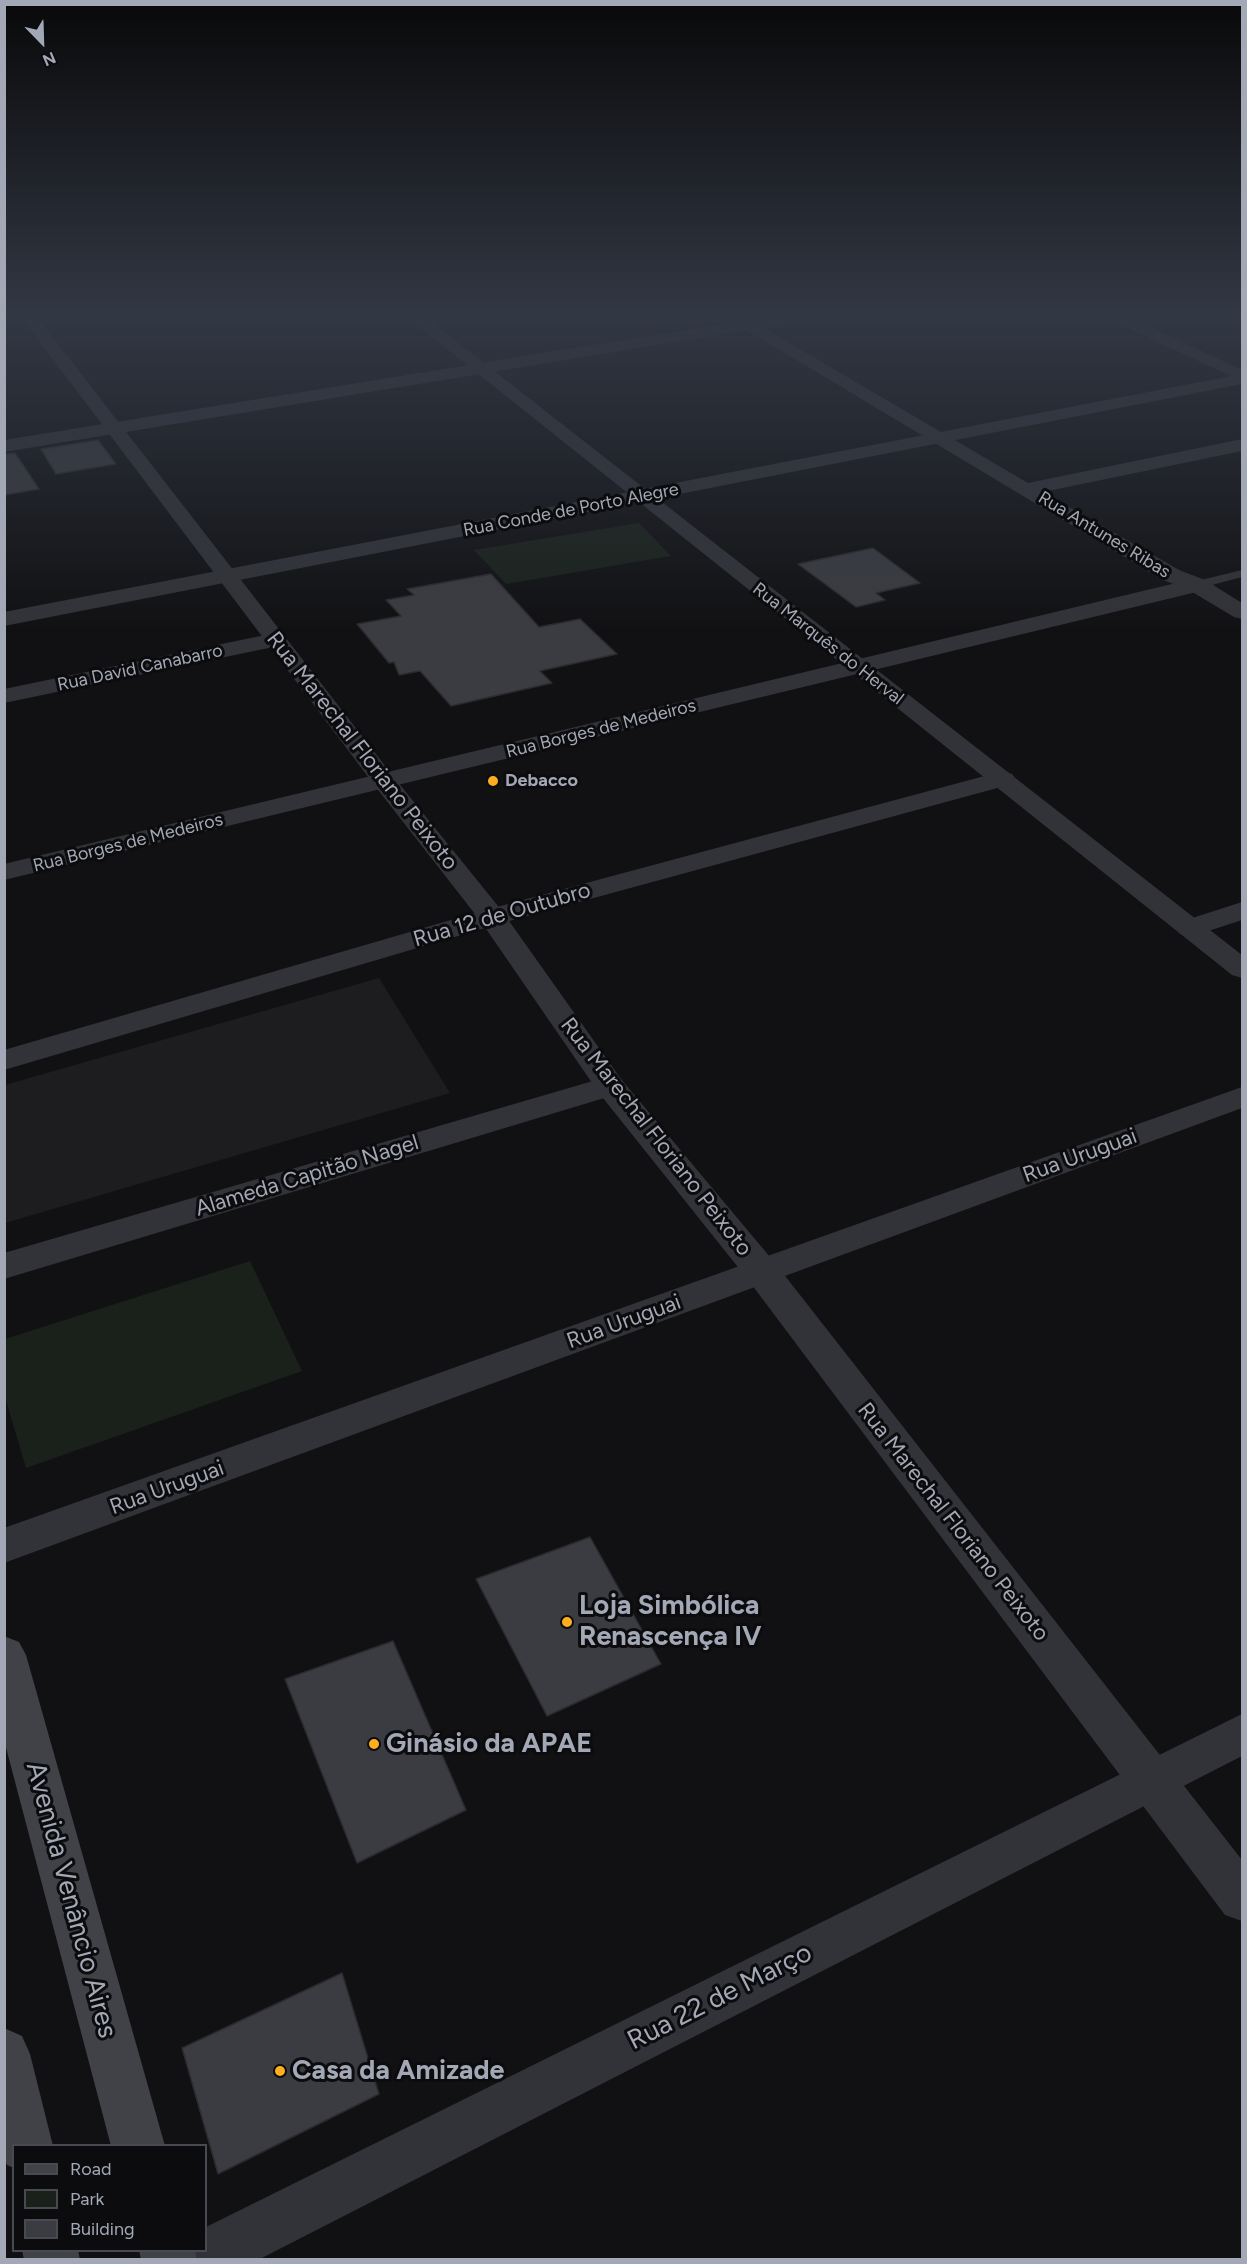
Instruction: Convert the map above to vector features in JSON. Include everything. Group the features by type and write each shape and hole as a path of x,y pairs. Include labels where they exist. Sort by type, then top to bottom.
{"main road":[{"name":"Avenida Venâncio Aires","path":"4,1655 138,2144"},
{"path":"4,2054 26,2144"}],"street":[{"name":"Rua Marechal Floriano Peixoto","path":"109,423 384,781 492,917 610,1086 762,1272 1242,1898"},
{"path":"4,446 145,423"},
{"name":"Rua Marquês do Herval","path":"546,423 1242,969"},
{"name":"Rua Antunes Ribas","path":"921,423 1103,527 1170,575 1197,585 1242,612"},
{"name":"Rua Conde de Porto Alegre","path":"4,619 1016,423"},
{"path":"1036,487 1242,445"},
{"name":"Rua Borges de Medeiros","path":"4,872 1197,585"},
{"name":"Rua David Canabarro","path":"4,696 275,640"},
{"name":"Rua 12 de Outubro","path":"4,1060 492,917 1003,779"},
{"path":"1190,928 1242,911"},
{"name":"Alameda Capitão Nagel","path":"4,1266 610,1086"},
{"name":"Rua Uruguai","path":"4,1546 1242,1097"},
{"name":"Rua 22 de Março","path":"198,2259 1242,1734"}],"lane":[{"path":"1197,585 1242,574"}],"shaded area":[{"path":"379,978 450,1093 5,1223 5,1085"}],"green space":[{"path":"639,523 671,556 506,584 474,550"},
{"path":"250,1261 302,1371 26,1468 5,1397 5,1339"}],"building":[{"path":"98,440 116,464 56,474 41,449"},
{"path":"15,453 39,489 4,495 4,454"},
{"path":"873,548 920,583 876,593 885,600 856,607 798,564"},
{"path":"491,574 539,627 580,619 617,654 540,671 552,683 451,706 420,671 399,675 394,662 389,663 357,624 401,616 386,600 414,595 407,589"},
{"name":"Loja Simbólica Renascença IV","path":"590,1537 661,1664 547,1716 476,1579"},
{"name":"Ginásio da APAE","path":"393,1641 466,1810 357,1863 285,1679"},
{"name":"Casa da Amizade","path":"342,1973 379,2094 218,2174 182,2048"}],"place":[{"name":"Debacco","path":"493,781"},
{"name":"Loja Simbólica Renascença IV","path":"567,1622"},
{"name":"Ginásio da APAE","path":"374,1744"},
{"name":"Casa da Amizade","path":"280,2071"}]}
